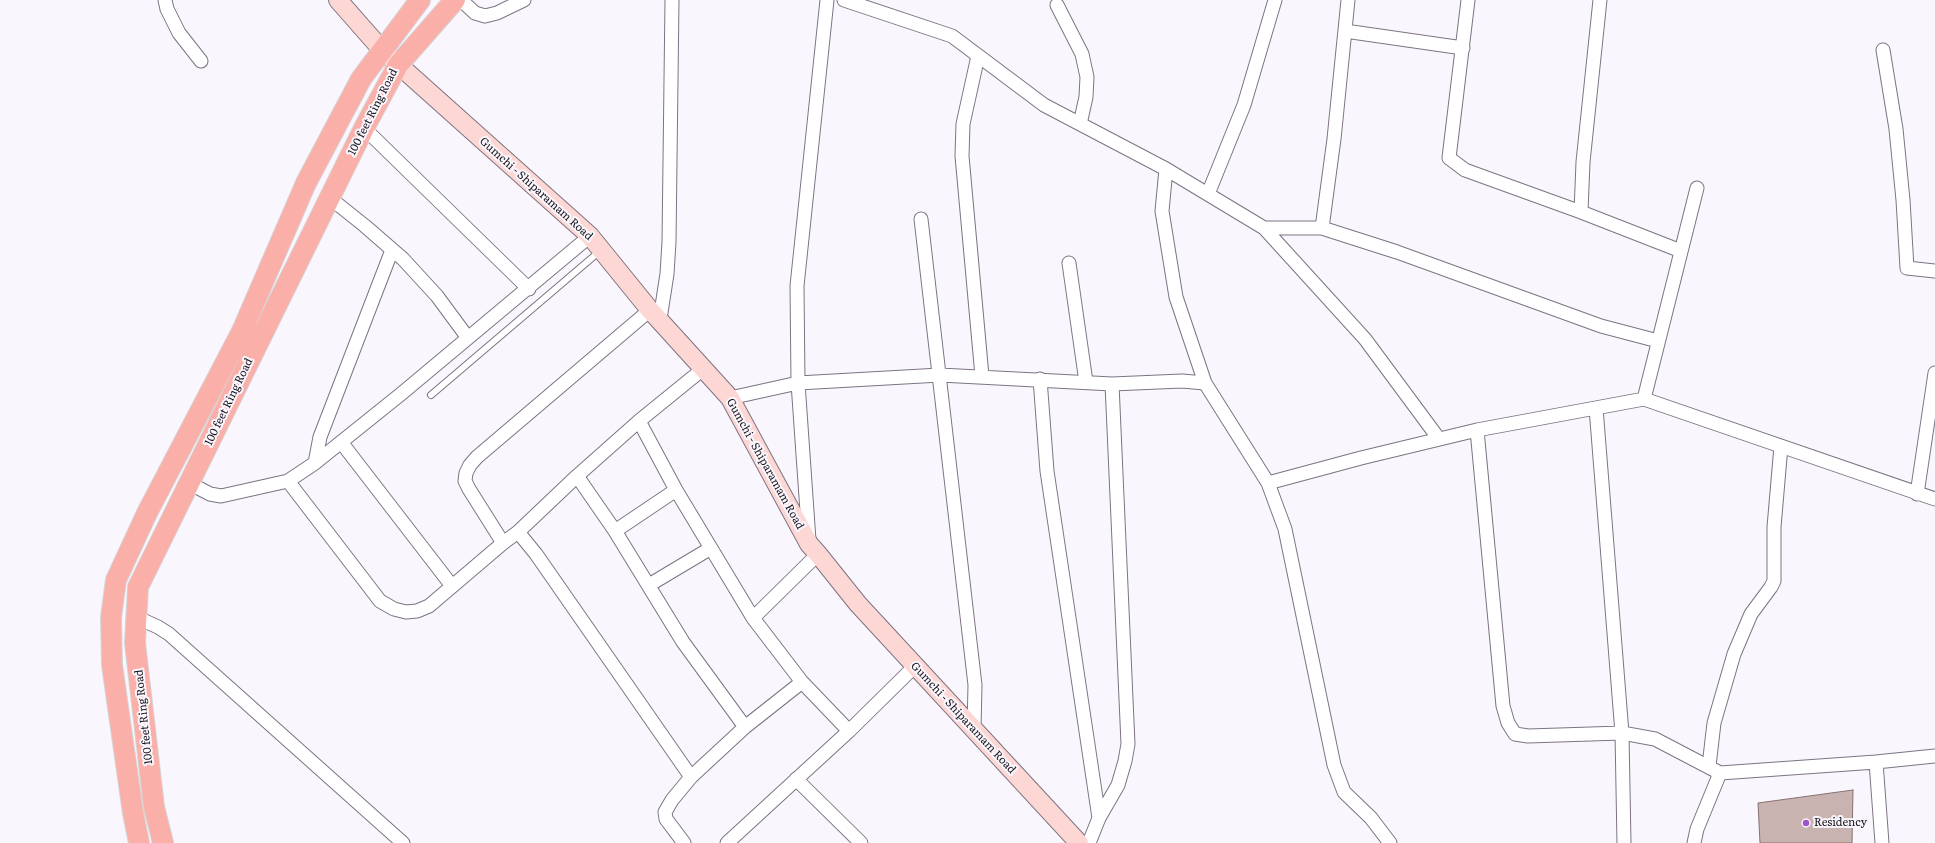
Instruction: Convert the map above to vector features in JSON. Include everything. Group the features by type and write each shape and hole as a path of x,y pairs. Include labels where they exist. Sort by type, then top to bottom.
{"main road":[{"name":"100 feet Ring Road","path":"139,843 133,813 112,666 111,617 116,580 147,513 242,331 306,183 361,79 420,0"},
{"name":"100 feet Ring Road","path":"163,843 154,807 135,643 138,587 364,128 398,64 455,0"}],"street":[{"path":"165,0 167,9 179,33 201,61"},
{"name":"Gumchi - Shiparamam Road","path":"338,0 382,50 596,243 655,315 730,398 814,549 858,604 1079,843"},
{"path":"461,0 475,13 485,16 497,13 524,0"},
{"path":"502,543 465,481 466,473 470,465 477,457 655,315 667,274 669,242 672,0"},
{"path":"753,618 814,549 798,383 797,286 827,0"},
{"path":"844,0 868,4 952,36 1044,105 1166,168 1264,228 1365,339 1439,440"},
{"path":"1208,194 1244,105 1274,0"},
{"path":"1322,228 1334,139 1348,0"},
{"path":"1468,0 1449,158 1465,170 1681,251"},
{"path":"1580,212 1600,0"},
{"path":"1057,5 1082,54 1087,77 1086,97 1080,124"},
{"path":"1345,31 1463,48"},
{"path":"1882,50 1896,129 1903,200 1907,268 1935,271"},
{"path":"978,56 963,124 962,156 982,376"},
{"path":"364,128 529,289"},
{"path":"1166,168 1162,211 1176,297 1205,383 1268,483 1285,529 1334,765 1344,792 1371,818 1390,843"},
{"path":"1644,399 1696,188"},
{"path":"330,198 392,250 437,296 468,338"},
{"path":"921,219 975,685 974,729"},
{"path":"1264,228 1322,228 1397,252 1601,326 1658,342"},
{"path":"189,483 210,494 221,496 288,481 315,463 529,289 596,243"},
{"path":"315,463 320,437 392,250"},
{"path":"1070,263 1086,382"},
{"path":"288,481 380,601 394,609 406,612 417,611 429,606 502,543 518,532 577,476 639,421 703,368"},
{"path":"1917,494 1935,373"},
{"path":"730,398 798,383 940,375 1040,379 1112,384 1182,381 1205,383"},
{"path":"1040,379 1047,471 1100,818"},
{"path":"1089,843 1100,818 1118,785 1125,761 1128,738 1112,384"},
{"path":"1268,483 1360,458 1477,430 1644,399 1935,499"},
{"path":"1596,408 1622,733 1624,843"},
{"path":"639,421 676,490 753,618 802,682 849,731"},
{"path":"1477,430 1503,706 1508,723 1516,734 1528,736 1622,733 1655,739 1714,770 1876,762 1935,756"},
{"path":"341,442 452,586"},
{"path":"1694,843 1714,770 1714,724 1734,654 1751,614 1772,587 1774,581 1774,527 1781,446"},
{"path":"577,476 649,585 682,642 745,727"},
{"path":"615,532 676,490"},
{"path":"518,532 536,554 691,777"},
{"path":"649,585 711,548"},
{"path":"136,618 158,627 169,634 403,843"},
{"path":"726,843 849,731 915,666"},
{"path":"684,843 666,819 665,812 672,800 691,777 745,727 802,682"},
{"path":"1876,762 1882,843"},
{"path":"796,779 861,843"}],"lane":[{"path":"431,396 596,243"}],"building":[{"name":"Residency","path":"1853,790 1852,843 1760,843 1758,803"}],"place":[{"name":"Residency","path":"1806,823"}]}
